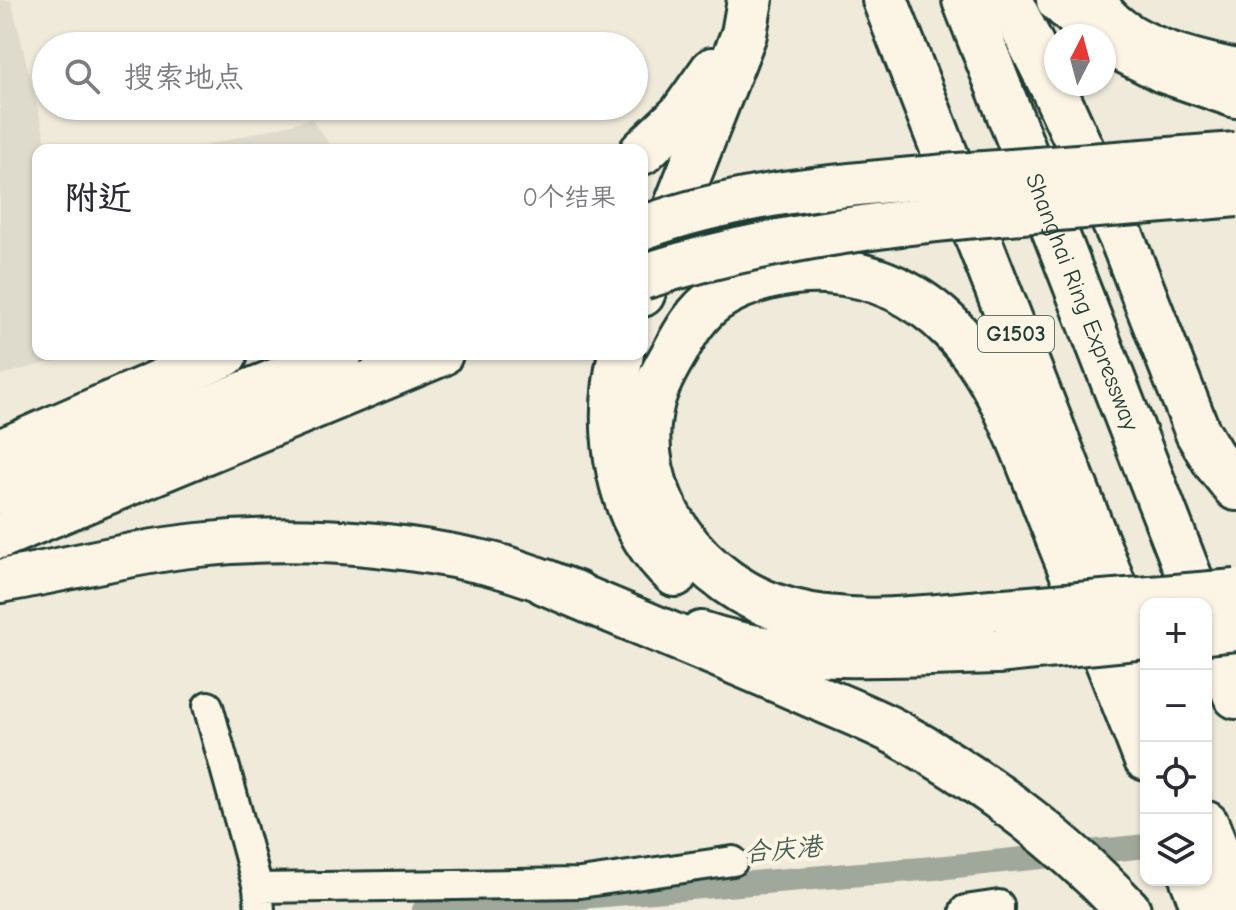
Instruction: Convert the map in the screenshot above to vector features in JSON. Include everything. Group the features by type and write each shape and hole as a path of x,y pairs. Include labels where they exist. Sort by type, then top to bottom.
{"highway":[{"path":"648,146 682,114 710,76 749,0"},
{"path":"648,279 744,34 749,0"},
{"name":"G1503","path":"885,0 1140,654"},
{"name":"Shanghai Ring Expressway","path":"965,0 1198,598"},
{"path":"1009,0 1123,241 1198,433 1236,488"},
{"path":"1059,0 1086,24"},
{"path":"1116,46 1163,70 1236,95"},
{"path":"648,275 768,244 865,227 1236,194"},
{"path":"1140,743 1011,425 988,378 952,329 928,307 908,294 862,276 800,270 731,291 714,300 687,330 660,378 652,402 649,449 653,474 668,517 687,546 708,568 759,601 812,616 841,620 886,620 1001,631 1236,592"},
{"path":"0,452 211,360"},
{"path":"0,536 258,409 420,360"},
{"path":"620,360 612,419 621,481 635,521 659,559 690,588 729,616 768,635 805,643 926,653"},
{"path":"545,582 644,626 769,675 896,732 971,779 1046,834 1120,901"},
{"path":"1212,634 1236,696"},
{"path":"1212,869 1215,892"}],"main road":[{"path":"648,226 702,210 776,194 903,180 1236,154"},
{"path":"0,492 258,409 332,360"},
{"path":"5,583 111,558 199,545 330,542 407,549 481,561 715,638 787,654 926,653 1001,631 1140,637"},
{"path":"1212,631 1236,629"}],"street":[{"path":"1103,0 1108,11 1146,36 1236,64"},
{"path":"208,706 259,899 580,883 733,861"},
{"path":"965,910 999,905 999,910"}],"shaded area":[{"path":"0,0 11,0 32,85 32,120 41,120 47,144 32,144 32,360 59,360 0,375"},
{"path":"312,120 330,144 212,144"}],"waterway":[{"name":"合庆港","path":"424,910 946,867 1140,847"}]}
